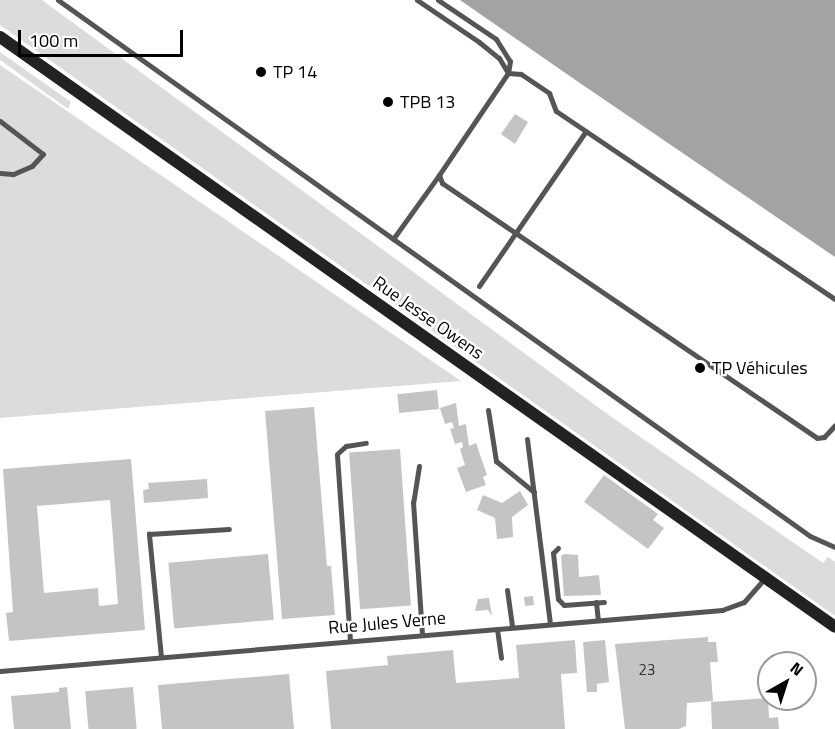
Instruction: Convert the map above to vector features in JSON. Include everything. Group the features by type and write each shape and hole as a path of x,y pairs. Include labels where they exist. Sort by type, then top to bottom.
{"main road":[{"name":"Rue Jesse Owens","path":"0,37 835,627"}],"lane":[{"path":"58,0 810,536 833,547 835,540"},
{"path":"417,0 499,58 508,73"},
{"path":"393,239 508,73 510,60 505,48 438,0"},
{"path":"508,73 520,74 549,93 556,111 835,299"},
{"path":"0,121 43,154 32,166 13,174 0,173"},
{"path":"479,286 586,131"},
{"path":"438,176 442,183 817,438 824,437 835,425"},
{"path":"488,410 496,461 534,492"},
{"path":"527,439 550,624"},
{"path":"350,641 338,454 346,446 366,444"},
{"path":"419,466 413,502 422,635"},
{"path":"161,657 149,534 230,530"},
{"path":"558,548 553,553 558,599 564,605 604,602"},
{"name":"Rue Jules Verne","path":"0,671 722,610 744,602 765,577"},
{"path":"507,590 512,627"},
{"path":"596,602 598,620"},
{"path":"497,629 501,658"}],"shaded area":[{"path":"0,0 42,0 610,416 823,563 828,557 835,562 835,616 0,25"},
{"path":"460,0 835,0 835,257 574,79"},
{"path":"0,52 71,102 68,109 0,60"},
{"path":"0,65 461,381 0,418"}],"building":[{"path":"515,114 528,122 515,144 501,134"},
{"path":"437,390 439,409 399,413 397,394"},
{"path":"456,403 459,426 466,424 469,446 476,443 487,475 483,477 486,485 466,492 457,468 465,465 460,449 463,447 462,442 455,444 450,429 454,428 452,422 445,424 440,408"},
{"path":"314,407 327,566 331,566 335,615 282,619 265,411"},
{"path":"400,449 411,606 360,609 349,453"},
{"path":"131,459 145,630 9,641 6,613 13,612 3,469","holes":["110,500 118,604 99,606 98,588 44,593 37,506"]},
{"path":"604,475 658,514 653,520 664,528 648,549 584,502"},
{"path":"207,479 208,498 144,503 143,490 149,489 148,483"},
{"path":"520,491 528,505 512,517 513,537 497,539 495,518 477,510 483,495 502,503"},
{"path":"268,554 274,620 174,628 168,563"},
{"path":"564,554 578,555 579,577 599,575 601,595 564,596 561,556"},
{"path":"533,596 534,605 525,606 524,597"},
{"path":"489,598 492,616 488,610 475,611 478,599"},
{"path":"708,637 708,642 716,642 718,662 710,662 713,701 687,703 686,726 679,729 625,729 615,644"},
{"path":"575,640 577,673 561,674 565,729 331,729 326,671 388,665 387,656 453,650 456,683 519,678 516,645"},
{"path":"605,640 609,682 597,684 597,692 587,692 583,642"},
{"path":"289,674 294,729 162,729 158,685"},
{"path":"67,687 71,729 14,729 11,696 59,692 59,688"},
{"path":"133,687 137,729 88,729 85,691"},
{"path":"757,699 757,711 769,711 769,718 778,717 779,729 712,729 711,702"}],"place":[{"name":"TP 14","path":"261,72"},
{"name":"TPB 13","path":"388,102"},
{"name":"TP Véhicules","path":"700,368"}]}
